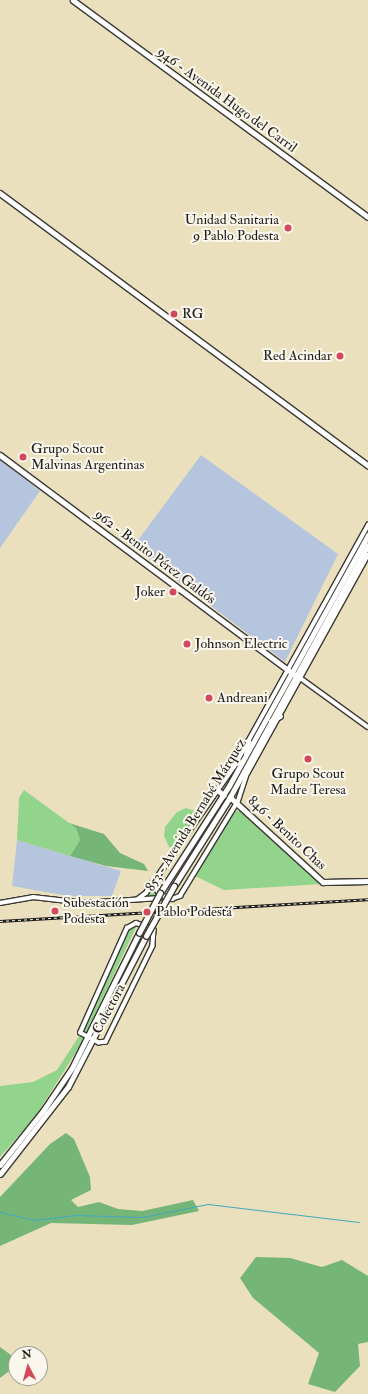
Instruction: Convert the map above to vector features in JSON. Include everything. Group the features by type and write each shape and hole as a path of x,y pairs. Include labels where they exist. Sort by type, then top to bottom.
{"main road":[{"name":"946 - Avenida Hugo del Carril","path":"73,0 368,218"},
{"path":"0,193 368,465"},
{"name":"962 - Benito Pérez Galdós","path":"0,455 294,674"},
{"name":"853 - Avenida Bernabé Márquez","path":"0,1174 54,1107 94,1041 146,936 174,886 230,797 272,721 294,674 368,535"},
{"name":"853 - Avenida Bernabé Márquez","path":"0,1165 43,1111 88,1038 139,933 169,879 224,795 368,545"},
{"path":"359,562 367,556"},
{"path":"272,721 280,716"},
{"path":"245,759 248,742"},
{"path":"216,789 224,795"},
{"name":"846 - Benito Chas","path":"230,797 238,801 329,884 368,881"}],"street":[{"name":"853 - Avenida Bernabé Márquez","path":"166,897 180,896 238,801 246,776 280,716 294,674 368,525"},
{"name":"853 - Avenida Bernabé Márquez","path":"138,899 153,881 294,674 367,556"},
{"path":"294,674 368,727"},
{"path":"153,881 157,892 166,897"},
{"path":"0,903 33,897 84,903 166,897"},
{"name":"Colectora","path":"134,923 155,932 153,946 106,1042 94,1041 80,1033 121,938 134,923"}],"shaded area":[{"path":"201,455 338,554 285,662 133,547"},
{"path":"0,459 40,491 0,548"},
{"path":"17,840 121,871 112,896 68,896 12,886"}],"green space":[{"path":"24,790 76,828 80,840 70,856 17,840 19,798"},
{"path":"186,808 198,812 171,848 169,847 164,836 165,827 177,812"},
{"path":"234,811 242,811 322,884 224,890 195,876"},
{"path":"69,823 104,834 120,853 144,864 148,871 106,866 70,856 80,840 76,828"},
{"path":"152,885 160,896 145,897 150,890"},
{"path":"137,925 83,1041 35,1117 0,1157 0,1086 33,1082 57,1070 83,1030 129,930"},
{"path":"66,1133 74,1139 90,1177 91,1190 71,1200 78,1207 99,1202 118,1209 142,1211 193,1200 199,1211 132,1225 51,1223 0,1246 0,1197 50,1144"},
{"path":"256,1257 290,1258 322,1267 342,1260 368,1276 368,1342 358,1344 360,1366 335,1392 308,1384 319,1353 253,1298 240,1278"},
{"path":"0,1347 8,1353 8,1372 0,1378"}],"waterway":[{"path":"0,1212 34,1220 76,1215 142,1217 208,1204 359,1222"}],"railway":[{"path":"0,921 368,899"}],"place":[{"name":"Unidad Sanitaria 9 Pablo Podesta","path":"288,228"},
{"name":"RG","path":"174,314"},
{"name":"Red Acindar","path":"340,356"},
{"name":"Grupo Scout Malvinas Argentinas","path":"23,457"},
{"name":"Joker","path":"173,592"},
{"name":"Johnson Electric","path":"187,644"},
{"name":"Andreani","path":"209,698"},
{"name":"Grupo Scout Madre Teresa","path":"308,759"},
{"name":"Subestación Podesta","path":"55,911"},
{"name":"Pablo Podestá","path":"147,912"}]}
